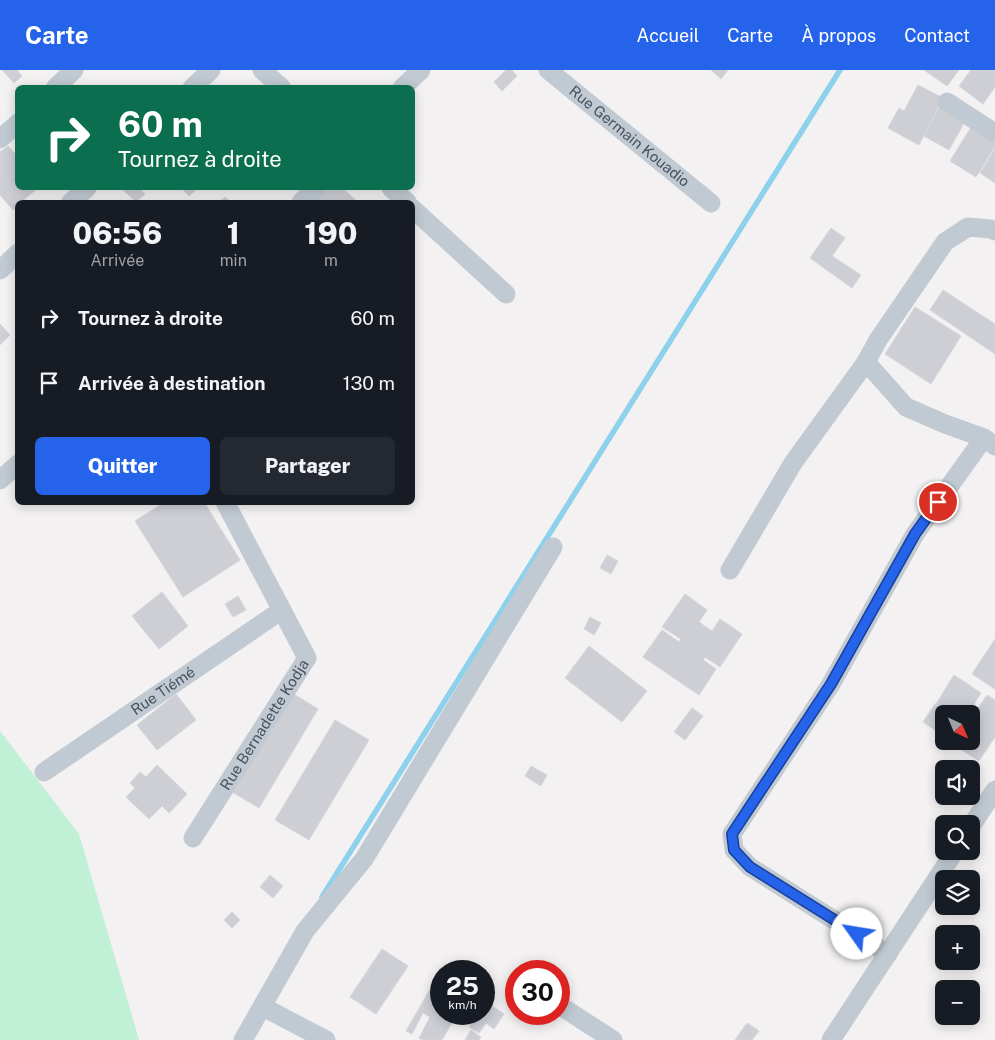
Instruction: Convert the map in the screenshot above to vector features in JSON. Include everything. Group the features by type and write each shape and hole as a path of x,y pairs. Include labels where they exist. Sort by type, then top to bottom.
{"street":[{"path":"58,85 74,70"},
{"path":"195,85 211,70"},
{"path":"262,70 279,85"},
{"path":"405,85 421,70"},
{"name":"Rue Germain Kouadio","path":"548,70 711,203"},
{"path":"947,102 995,132"},
{"path":"0,139 15,126"},
{"path":"73,200 85,190"},
{"path":"303,200 314,190"},
{"path":"393,190 405,200"},
{"path":"415,211 506,294"},
{"path":"730,570 793,463 866,362 878,340 945,242 968,227 990,228 995,231"},
{"path":"0,270 15,256"},
{"path":"866,362 906,407 990,442 915,534 831,684 732,834 734,850 750,867 888,954"},
{"path":"0,480 15,467"},
{"name":"Rue Bernadette Kodja","path":"193,838 307,658 227,505"},
{"path":"243,1040 305,931 364,858 553,547"},
{"name":"Rue Tiémé","path":"44,772 282,610"},
{"path":"978,815 995,790"},
{"path":"831,1040 949,860"},
{"path":"263,1007 326,1040"},
{"path":"570,1012 613,1040"}],"green space":[{"path":"0,731 79,834 139,1040 0,1040"}],"building":[{"path":"2,70 17,70 22,76 14,83"},
{"path":"506,70 512,70 517,76 502,91 494,82"},
{"path":"711,70 728,70 721,79"},
{"path":"924,70 959,70 947,86"},
{"path":"971,70 995,70 995,87 983,104 959,86"},
{"path":"918,85 943,98 919,145 888,128 899,108 904,111"},
{"path":"941,104 967,118 949,150 924,136"},
{"path":"973,124 995,138 995,147 976,177 950,161"},
{"path":"8,146 15,154 15,190 36,190 23,200 15,200 15,208 13,210 0,195 0,152"},
{"path":"995,149 995,183 980,173"},
{"path":"123,190 141,190 145,194 138,200 134,200"},
{"path":"183,190 196,190 189,196"},
{"path":"326,190 344,190 356,200 316,200"},
{"path":"831,228 845,238 832,256 861,275 852,288 810,258"},
{"path":"943,290 995,324 995,354 930,310"},
{"path":"915,307 961,336 931,384 885,354"},
{"path":"0,324 10,335 0,345"},
{"path":"160,505 206,505 240,560 183,597 135,521"},
{"path":"607,555 618,561 611,574 600,568"},
{"path":"162,592 188,626 159,649 132,616"},
{"path":"685,594 707,610 699,622 712,631 720,619 742,634 720,667 705,657 703,660 716,669 699,695 643,657 662,630 679,642 681,639 662,627"},
{"path":"238,596 246,610 233,617 225,604"},
{"path":"590,617 601,623 594,635 584,629"},
{"path":"995,639 995,689 972,674"},
{"path":"589,646 647,691 622,722 565,678"},
{"path":"954,675 981,693 974,705 936,704"},
{"path":"292,693 318,709 259,808 232,792"},
{"path":"176,694 196,720 157,750 137,725"},
{"path":"987,695 995,700 995,737 980,760 977,760 962,750 980,750 980,706"},
{"path":"935,704 936,705 935,730 923,722"},
{"path":"692,708 703,716 685,740 674,732"},
{"path":"335,720 369,740 309,840 275,820"},
{"path":"157,765 187,794 169,813 162,806 149,819 126,797 135,788 130,783 140,772 146,777"},
{"path":"531,766 547,775 541,786 525,776"},
{"path":"270,875 283,886 273,898 260,887"},
{"path":"232,912 240,920 232,928 224,920"},
{"path":"382,949 408,966 376,1014 350,997"},
{"path":"430,989 430,1017 423,1013 412,1034 406,1031"},
{"path":"495,1008 504,1014 494,1029 489,1025 495,1025"},
{"path":"430,1017 430,1025 451,1025 442,1040 422,1040 419,1038"},
{"path":"747,1023 759,1031 752,1040 735,1040"},
{"path":"470,1025 485,1025 479,1033 469,1027"},
{"path":"471,1030 481,1037 479,1040 465,1040"}],"waterway":[{"path":"322,897 840,70"}],"route":[{"path":"857,934 750,867 734,850 732,834 831,684 915,534 938,502"}]}
